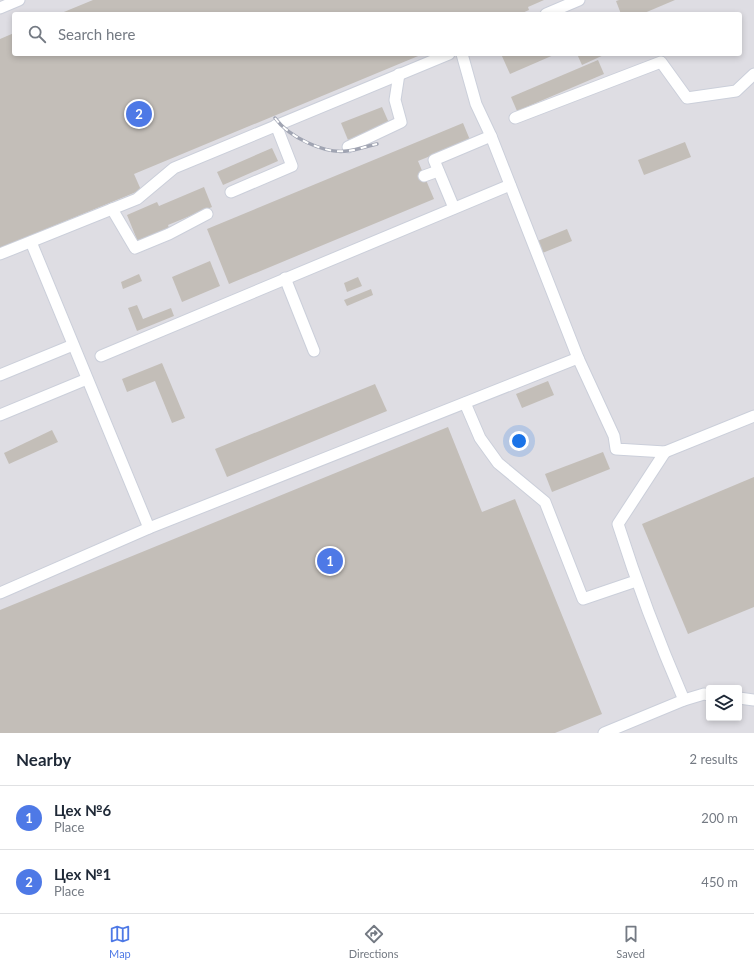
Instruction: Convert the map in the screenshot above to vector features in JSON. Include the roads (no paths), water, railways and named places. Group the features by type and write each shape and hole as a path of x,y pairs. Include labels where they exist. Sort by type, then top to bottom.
{"lane":[{"path":"0,8 19,0"},
{"path":"551,12 579,0"},
{"path":"0,254 137,199 174,168 444,56"},
{"path":"463,56 476,104 491,136 578,358 614,436 616,449 665,452 754,416"},
{"path":"515,118 661,62 687,98 736,92 754,74"},
{"path":"348,147 401,122 395,100 399,74"},
{"path":"231,192 292,166 276,125"},
{"path":"454,208 434,160 491,136"},
{"path":"424,176 438,171"},
{"path":"101,356 510,185"},
{"path":"112,209 135,248 169,234 207,214"},
{"path":"31,242 149,528"},
{"path":"285,278 314,351"},
{"path":"0,375 73,345"},
{"path":"0,593 149,528 578,358"},
{"path":"0,415 87,379"},
{"path":"465,403 480,438 498,463 545,502 583,599 636,581"},
{"path":"665,452 618,524 636,581 658,640 684,700"},
{"path":"604,733 684,700 706,694"},
{"path":"742,698 754,700"}],"railway":[{"path":"275,118 289,132 298,138 328,150 347,151 377,144"}],"place":[{"name":"Цех №1","path":"139,114"},
{"name":"Цех №6","path":"330,561"}]}
